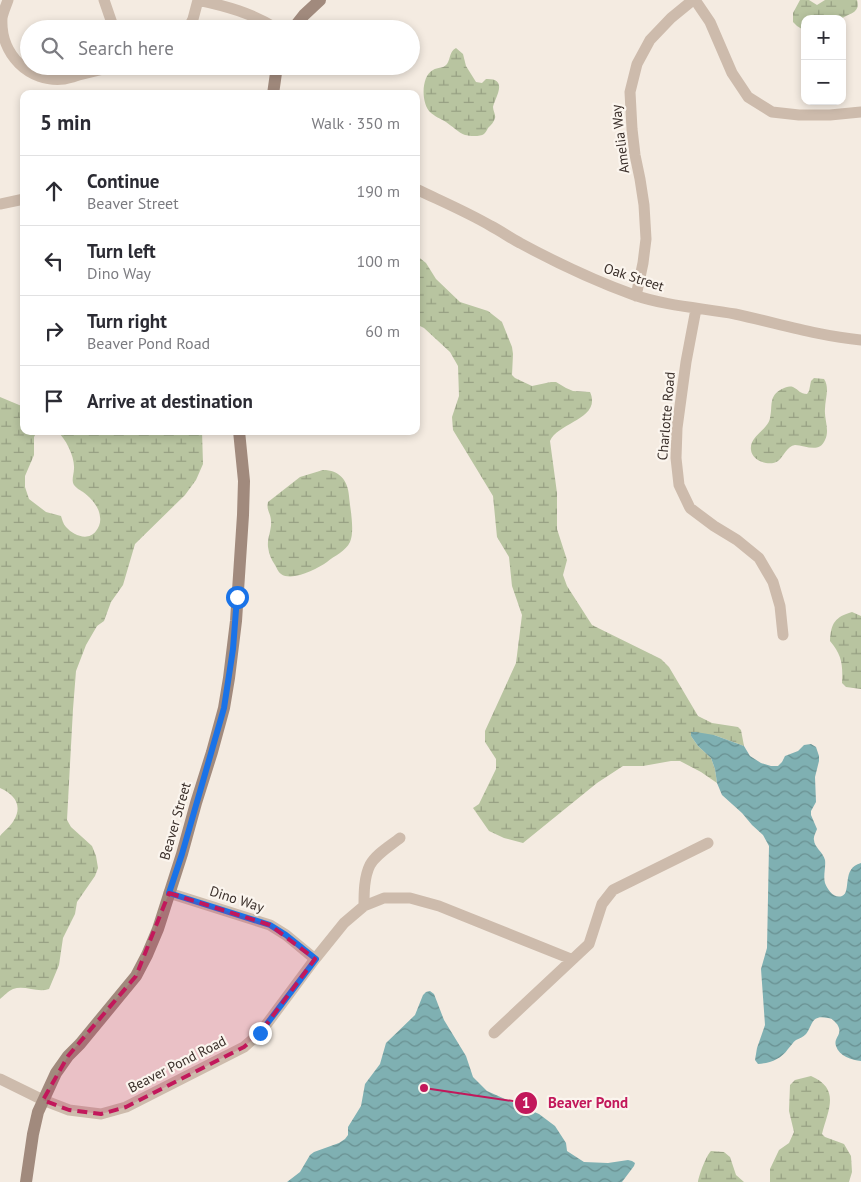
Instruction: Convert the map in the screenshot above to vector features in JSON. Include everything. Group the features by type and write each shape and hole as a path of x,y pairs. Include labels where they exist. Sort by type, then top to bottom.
{"street":[{"path":"8,0 2,18 2,32 12,58 20,67"},
{"path":"104,0 111,20"},
{"path":"192,20 198,0 229,7 261,20"},
{"path":"300,20 320,0"},
{"path":"694,0 710,22 732,73 748,97 772,112 799,115 861,112"},
{"name":"Amelia Way","path":"636,296 646,239 644,206 634,155 630,92 637,64 650,40 671,18 694,0"},
{"path":"36,75 45,78 63,79 79,75"},
{"path":"274,90 276,75"},
{"name":"Oak Street","path":"420,190 554,260 636,296 734,314 826,335 861,340"},
{"path":"0,204 20,200"},
{"name":"Charlotte Road","path":"696,308 677,428 676,458 678,485 690,508 737,540 759,558 774,582 780,606 783,635"},
{"name":"Beaver Street","path":"26,1182 38,1112 56,1073 68,1056 136,976 147,955 182,854 212,752 224,708 236,622 244,481 239,435"},
{"path":"400,838 370,865 364,885 364,906 384,898 410,898 439,906 571,960"},
{"path":"494,1033 589,944 602,904 613,890 708,843"},
{"name":"Dino Way","path":"169,893 270,925 316,959"},
{"name":"Beaver Pond Road","path":"0,1079 43,1100 69,1110 101,1114 126,1106 244,1047 260,1033 344,923 364,906"}],"highlighted area":[{"path":"169,893 270,925 315,959 260,1033 244,1047 126,1107 101,1114 69,1110 43,1100 68,1056 136,976"}],"green space":[{"path":"800,0 809,0 817,5 825,0 857,0 858,4 856,10 846,16 801,15 801,28 793,22 793,13"},
{"path":"456,48 463,54 466,66 476,82 482,83 486,79 493,80 499,85 493,107 495,119 482,135 472,136 463,134 432,113 427,108 425,102 424,84 426,78 433,70 445,66 452,51"},
{"path":"420,258 426,263 436,279 460,302 488,311 502,322 512,347 512,375 515,378 532,386 556,382 573,391 590,392 592,401 590,408 578,420 561,429 550,441 557,493 557,529 567,560 563,575 567,586 592,625 661,659 669,667 698,716 712,723 738,727 741,730 744,746 714,735 691,736 698,746 711,758 717,783 680,761 643,766 623,766 597,783 523,843 504,838 489,831 473,808 479,804 496,769 496,759 485,742 485,731 516,663 522,615 512,586 509,557 497,537 493,496 453,430 452,417 459,396 458,366 450,352 420,326"},
{"path":"814,378 824,379 827,386 825,413 827,432 825,440 816,448 792,446 775,463 766,463 758,460 752,454 751,445 769,422 775,395 786,387 793,387 807,394 811,381"},
{"path":"0,397 20,405 20,435 35,435 34,455 25,476 25,487 29,499 46,512 61,516 66,527 73,533 85,537 93,534 99,526 99,513 92,500 73,483 74,464 69,449 60,435 202,435 203,464 196,480 185,495 135,544 123,585 111,602 104,621 97,626 86,645 76,671 67,820 71,827 92,846 98,868 95,876 77,902 75,914 63,938 59,965 49,989 18,988 11,990 0,999 0,836 13,822 18,810 13,797 0,788"},
{"path":"329,470 338,474 347,485 352,526 350,542 343,551 317,568 298,576 286,576 279,572 269,552 271,518 268,502 300,477"},
{"path":"852,612 861,616 861,689 846,687 842,683 841,660 830,641 831,630 835,622 842,616"},
{"path":"811,1076 826,1087 829,1094 829,1109 822,1134 844,1144 851,1156 852,1172 849,1182 770,1182 770,1169 779,1150 789,1143 794,1132 789,1111 790,1085 795,1080"},
{"path":"711,1151 724,1152 730,1157 736,1175 744,1182 698,1182 703,1166"}],"water":[{"path":"691,732 714,735 744,746 750,756 761,763 771,766 778,766 785,756 798,751 804,745 811,744 816,747 819,761 815,777 816,802 811,815 817,829 814,843 825,860 824,880 831,893 839,897 845,894 851,870 861,863 861,1061 843,1055 840,1052 835,1043 839,1033 837,1024 831,1019 822,1017 815,1019 806,1034 795,1041 779,1058 767,1063 758,1064 755,1060 765,1025 761,969 767,948 769,846 763,835 722,795 711,758 698,746 691,736"},
{"path":"430,991 434,994 444,1020 466,1056 473,1077 487,1091 539,1114 555,1126 566,1143 567,1151 584,1162 608,1163 628,1160 635,1163 622,1182 287,1182 300,1172 310,1155 339,1143 348,1135 348,1127 361,1106 365,1084 380,1064 386,1043 415,1015 423,995"}],"place":[{"name":"Beaver Pond","path":"424,1088"}],"route":[{"path":"237,597 233,649 224,708 169,893 270,925 316,959 260,1033"}]}
